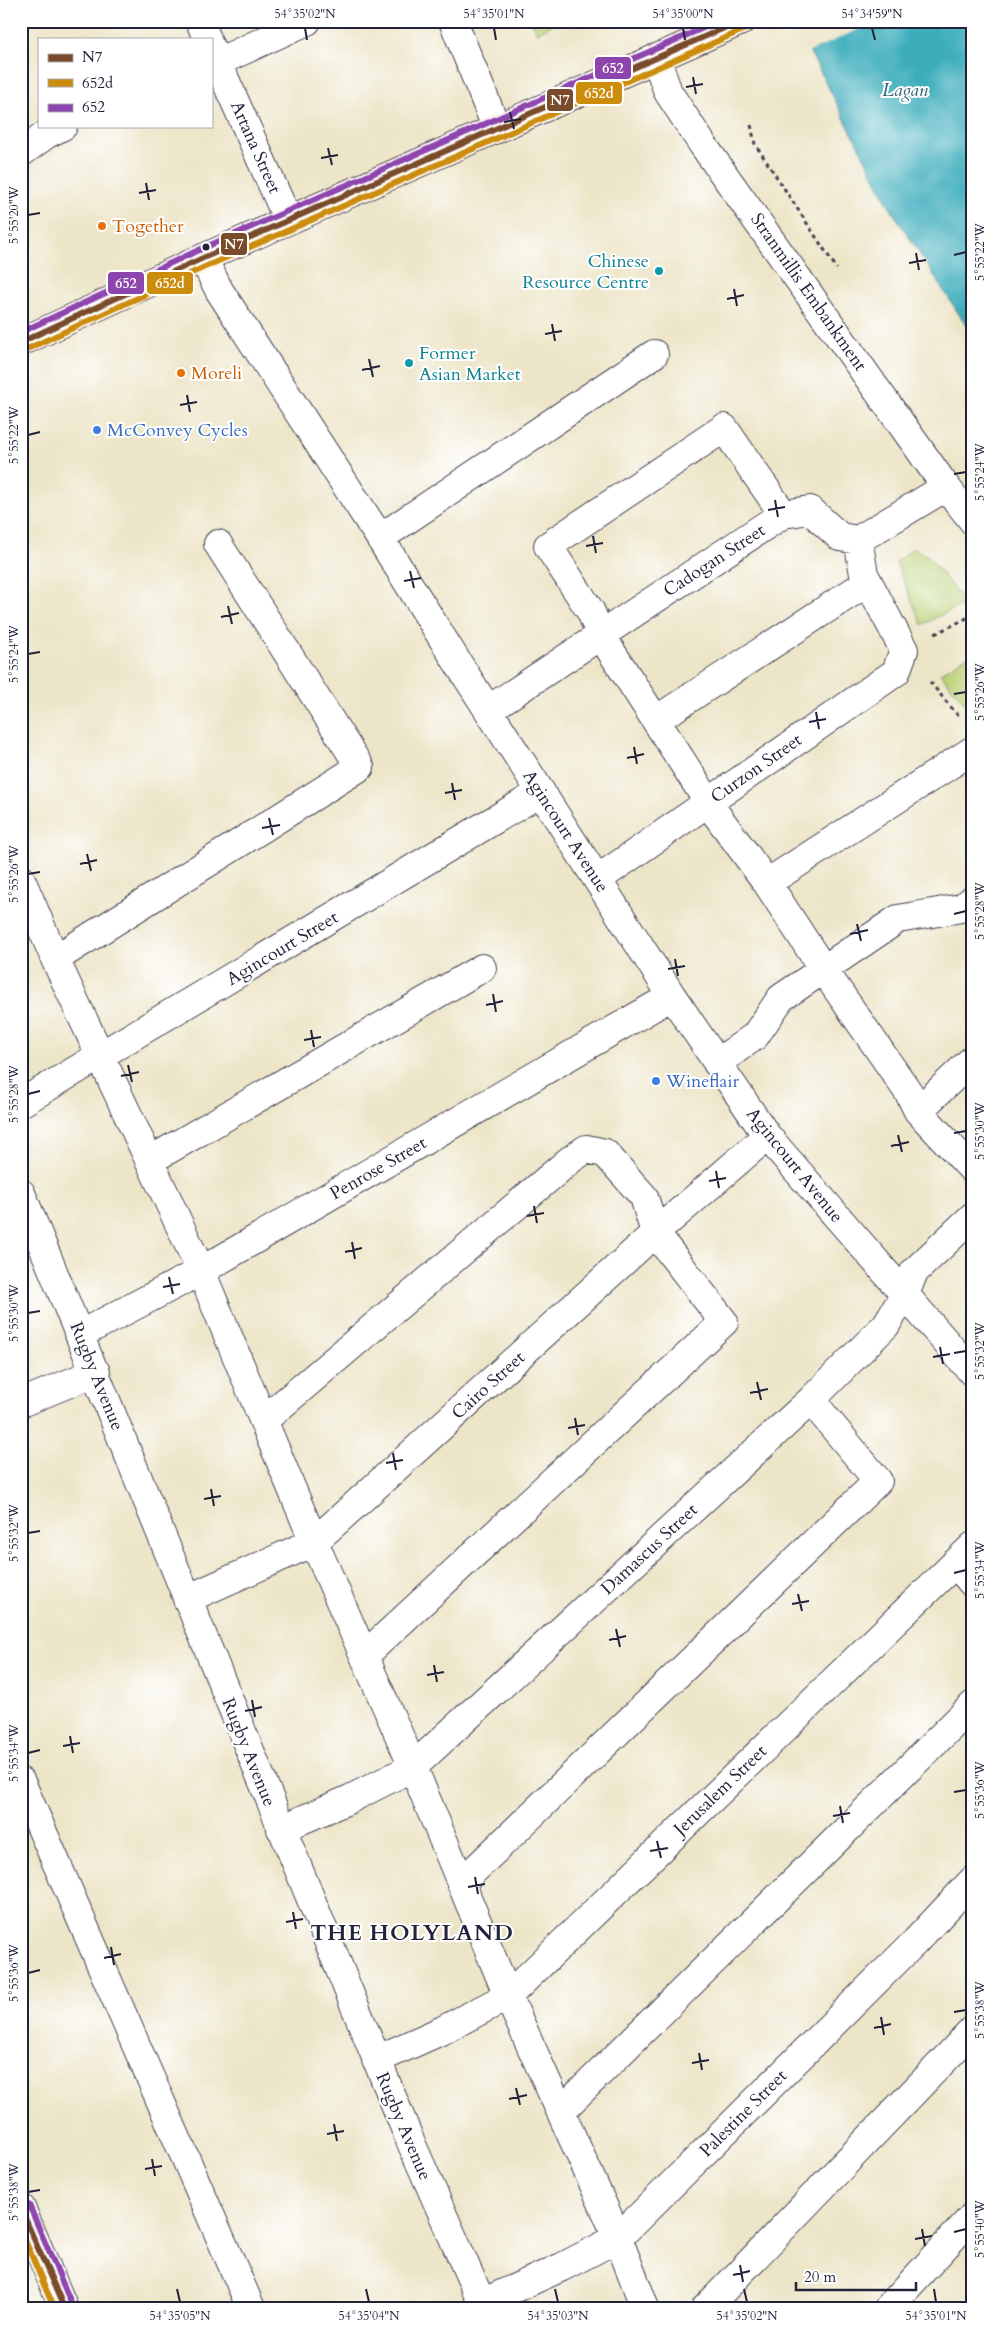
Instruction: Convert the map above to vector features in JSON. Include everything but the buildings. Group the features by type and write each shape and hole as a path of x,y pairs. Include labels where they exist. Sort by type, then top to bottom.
{"main road":[{"path":"21,342 288,220 740,21"}],"street":[{"name":"Artana Street","path":"200,21 207,38"},
{"path":"212,51 307,21"},
{"path":"453,21 497,129"},
{"name":"Artana Street","path":"212,51 288,220"},
{"name":"Stranmillis Embankment","path":"656,58 668,92 699,138 946,487 973,521"},
{"path":"21,153 47,134 59,128"},
{"name":"Agincourt Avenue","path":"203,258 219,290 380,538 488,710 672,996 767,1136 973,1373"},
{"path":"380,538 654,354"},
{"path":"783,514 724,428 548,546 590,612 600,634 716,814 767,883 823,970 909,1093 918,1111 973,1170"},
{"path":"902,654 864,574 858,540 946,487"},
{"name":"Cadogan Street","path":"488,710 783,514 810,510 840,537 858,540"},
{"path":"55,959 360,767 218,544"},
{"path":"656,720 868,582"},
{"name":"Curzon Street","path":"598,879 896,672 902,654"},
{"path":"767,883 973,750"},
{"name":"Agincourt Street","path":"21,1103 101,1057 541,792"},
{"path":"21,879 55,959 201,1272 314,1542 414,1767 508,1996 618,2238 645,2308"},
{"path":"717,1063 755,1036 781,998 898,919 961,908 973,900"},
{"path":"149,1161 482,968"},
{"name":"Penrose Street","path":"81,1334 201,1272 672,996"},
{"path":"918,1111 973,1060"},
{"name":"Cairo Street","path":"187,1599 314,1542 655,1233 767,1136"},
{"path":"264,1420 570,1160 586,1149 604,1153 644,1197 655,1233 724,1322 364,1656"},
{"name":"Rugby Avenue","path":"21,1193 81,1334 187,1599 376,2060 483,2306"},
{"name":"Damascus Street","path":"281,1829 350,1799 414,1767 811,1400 886,1325 905,1294 914,1272 973,1216"},
{"path":"21,1403 96,1372"},
{"path":"462,1882 878,1481 811,1400"},
{"path":"964,1555 973,1584"},
{"name":"Jerusalem Street","path":"376,2060 443,2030 508,1996 857,1656 964,1555"},
{"path":"561,2111 973,1705"},
{"path":"21,1782 251,2308"},
{"name":"Palestine Street","path":"483,2306 618,2238 915,1942 973,1880"},
{"path":"706,2308 973,2030"},
{"path":"21,2208 64,2308"},
{"path":"888,2308 973,2216"}],"path":[{"path":"962,720 920,670 902,654 973,615"}],"green space":[{"path":"532,21 559,21 537,33"},
{"path":"913,548 928,556 965,603 922,625 896,562"},
{"path":"973,653 973,713 940,673"}],"water":[{"name":"Lagan","path":"790,21 973,21 973,336 892,211 812,56"}],"pier":[{"path":"788,21 876,21 807,53"}],"transit line":[{"name":"652","path":"21,332 199,250 719,21"},
{"name":"N7","path":"21,342 203,258 740,21"},
{"name":"652d","path":"25,350 207,266 745,29"},
{"name":"652","path":"29,2205 72,2305"},
{"name":"N7","path":"21,2209 64,2308"},
{"name":"652d","path":"21,2231 54,2308"}],"place":[{"name":"Together","path":"102,226"},
{"name":"Chinese Resource Centre","path":"659,271"},
{"name":"Former Asian Market","path":"409,363"},
{"name":"Moreli","path":"181,373"},
{"name":"McConvey Cycles","path":"97,430"},
{"name":"Wineflair","path":"656,1081"}],"district":[{"name":"THE HOLYLAND","path":"412,1932"}]}
